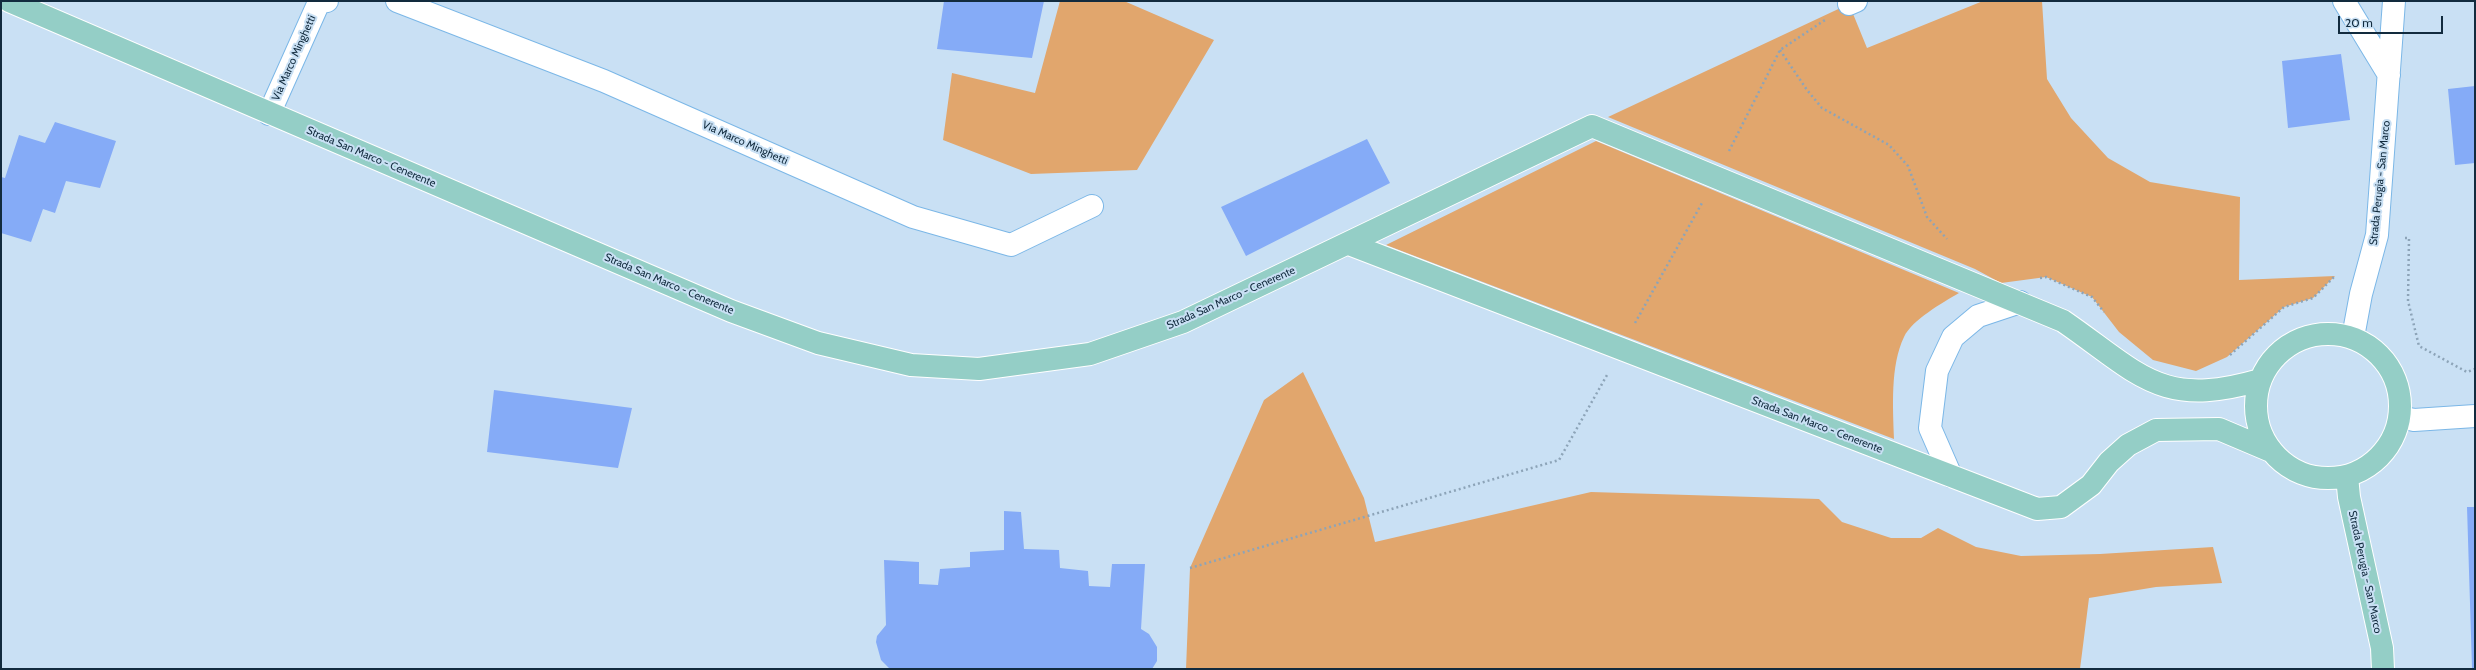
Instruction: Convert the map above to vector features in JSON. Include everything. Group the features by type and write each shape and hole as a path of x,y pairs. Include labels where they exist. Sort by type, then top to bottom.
{"main road":[{"name":"Strada San Marco - Cenerente","path":"9,1 731,311 818,343 911,365 979,368 1090,354 1183,322 1349,244 1592,126 2020,302 2063,322 2101,347 2122,366 2154,384 2191,392 2227,389 2260,380"},
{"name":"Strada San Marco - Cenerente","path":"1349,244 2037,510 2061,507 2091,485 2110,462 2128,445 2156,430 2219,429 2272,450"},
{"path":"2325,333 2353,337 2375,350 2391,369 2400,392 2400,417 2397,431 2382,454 2360,471 2347,476 2326,478 2306,475 2287,465 2272,450 2259,429 2256,404 2260,380 2275,356 2298,340 2325,333"},
{"name":"Strada Perugia - San Marco","path":"2347,476 2349,497 2382,648 2383,669"}],"street":[{"name":"Via Marco Minghetti","path":"270,114 322,1"},
{"name":"Via Marco Minghetti","path":"397,1 604,81 913,217 1010,245 1092,206"},
{"path":"2344,1 2389,74"},
{"name":"Strada Perugia - San Marco","path":"2353,337 2361,294 2377,235 2394,1"},
{"path":"1951,476 1930,428 1937,371 1953,337 1978,316 2020,302"},
{"path":"2400,417 2414,420 2475,416"}],"path":[{"path":"1780,50 1807,90 1822,108 1889,145 1908,166 1927,218 1950,242"},
{"path":"2377,235 2409,238 2408,301 2419,346 2466,372 2475,369"},
{"path":"2227,357 2284,307 2313,298 2335,276"},
{"path":"2038,278 2046,277 2092,297 2106,314"}],"shaded area":[{"path":"1060,1 1124,1 1214,40 1137,170 1031,174 943,140 952,73 1035,93"},
{"path":"1983,1 2042,1 2047,79 2071,118 2108,158 2150,182 2240,197 2239,280 2335,276 2313,298 2284,307 2227,357 2196,371 2153,360 2119,332 2092,297 2046,277 2001,283 1975,269 1608,117 1849,4 1867,48"},
{"path":"1596,141 1959,293 1920,318 1904,337 1896,361 1894,374 1894,439 1386,245"},
{"path":"1303,372 1364,498 1375,542 1591,492 1819,499 1842,522 1891,538 1921,538 1938,528 1976,547 2021,556 2100,554 2213,547 2222,583 2156,587 2089,598 2080,669 1186,669 1190,568 1264,400"}],"building":[{"path":"944,1 1044,1 1032,58 937,49"},
{"path":"2341,54 2350,120 2288,128 2282,61"},
{"path":"2475,86 2475,163 2455,165 2448,89"},
{"path":"55,122 116,141 100,188 66,181 55,213 43,209 31,242 1,233 1,177 5,178 19,135 45,143"},
{"path":"1367,139 1390,183 1246,256 1221,207"},
{"path":"494,390 632,408 618,468 487,452"},
{"path":"2467,507 2475,507 2475,668 2472,668"},
{"path":"1004,511 1021,512 1024,549 1059,550 1060,568 1088,571 1089,586 1110,587 1112,564 1145,564 1141,629 1149,634 1157,647 1157,661 1152,669 890,669 881,660 876,642 877,636 886,625 884,560 919,562 919,584 938,585 940,569 970,567 970,552 1004,550"}]}
